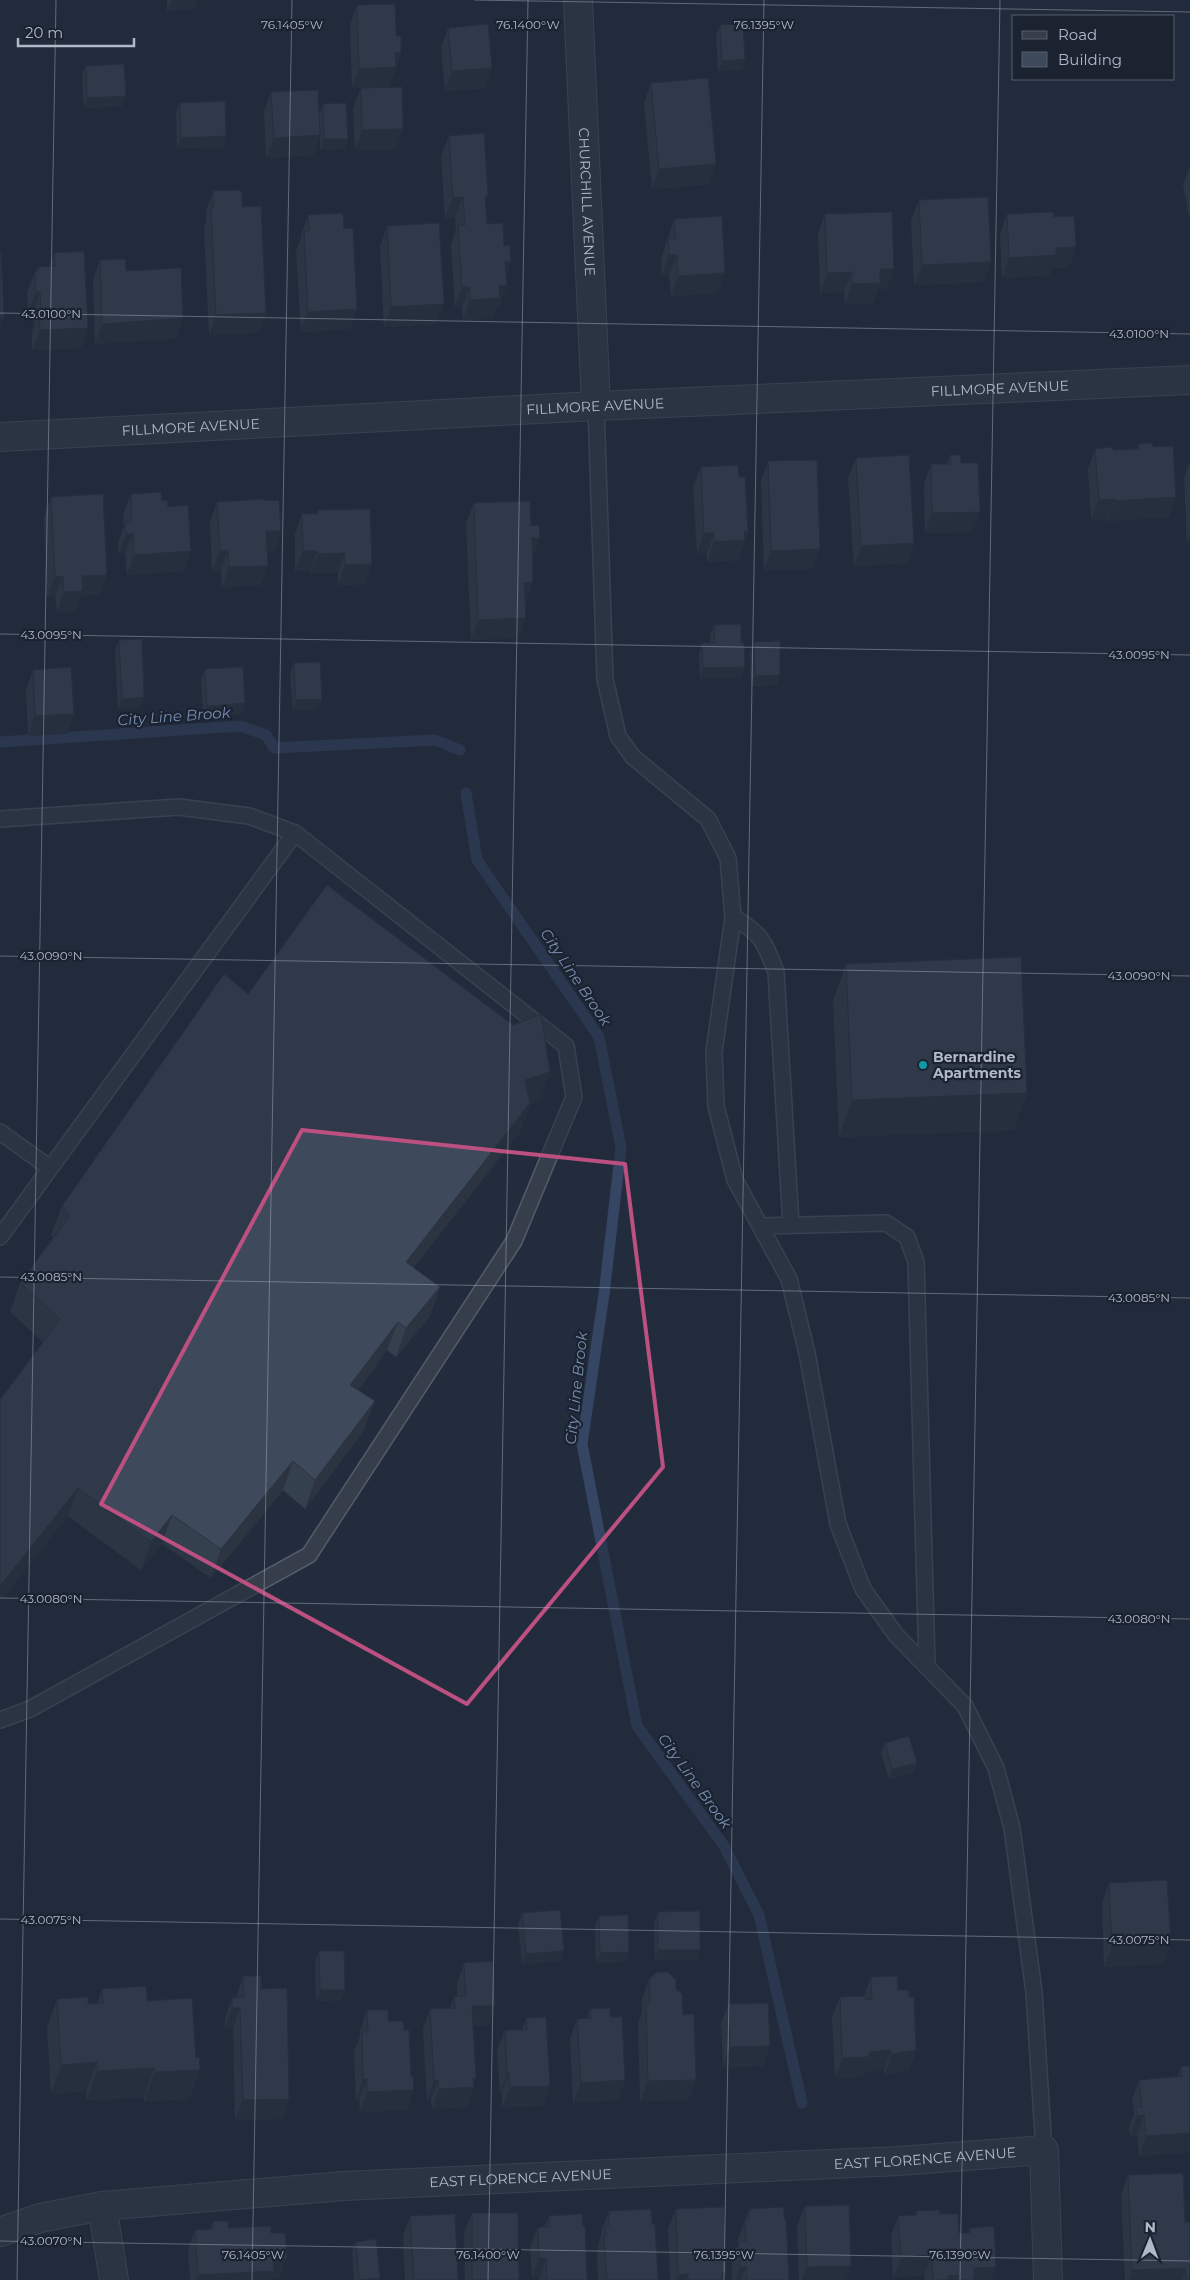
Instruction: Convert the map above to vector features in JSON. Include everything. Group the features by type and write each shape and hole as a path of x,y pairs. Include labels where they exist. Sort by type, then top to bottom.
{"street":[{"name":"CHURCHILL AVENUE","path":"578,0 596,406"},
{"name":"FILLMORE AVENUE","path":"0,437 596,406 1190,380"},
{"name":"EAST FLORENCE AVENUE","path":"0,2232 40,2218 102,2206 344,2186 898,2161 1044,2150"},
{"path":"1044,2150 1048,2280"},
{"path":"102,2206 114,2280"}],"lane":[{"path":"596,406 605,679 618,736 633,757 708,820 728,858 733,917 714,1052 716,1106 735,1180 789,1279 807,1353 841,1532 863,1589 896,1635 966,1706 996,1768 1012,1828 1034,1992 1044,2150"},
{"path":"0,819 179,807 249,816 295,833 566,1046 574,1097 514,1242 309,1555 30,1709 0,1720"},
{"path":"0,1237 295,833"},
{"path":"733,917 755,930 767,948 776,972 791,1225"},
{"path":"0,1132 50,1168"},
{"path":"760,1226 886,1223 907,1237 916,1262 927,1666"}],"highlighted area":[{"path":"302,1130 625,1164 663,1467 467,1704 101,1504"}],"building":[{"path":"395,4 396,36 401,36 401,53 395,53 396,67 359,69 357,5"},
{"path":"488,24 492,68 452,71 448,28"},
{"path":"743,24 745,59 722,61 720,25"},
{"path":"124,64 126,96 87,98 86,66"},
{"path":"708,78 716,164 659,169 651,83"},
{"path":"402,87 403,129 362,130 361,88"},
{"path":"318,90 320,135 274,138 271,92"},
{"path":"225,101 226,136 181,138 180,103"},
{"path":"346,103 348,139 324,139 323,104"},
{"path":"484,133 488,196 485,196 487,224 503,223 504,246 510,245 511,261 505,262 507,285 499,286 500,298 470,300 470,287 462,287 458,225 465,225 463,197 453,198 449,136"},
{"path":"239,190 242,192 242,207 261,206 266,313 216,315 211,208 213,208 213,191"},
{"path":"988,197 991,262 922,265 919,200"},
{"path":"892,212 894,269 880,269 880,283 852,284 852,272 827,273 825,214"},
{"path":"1053,212 1054,217 1074,216 1076,247 1056,248 1056,255 1009,258 1007,214"},
{"path":"343,213 344,229 353,228 357,309 308,312 304,231 309,231 308,215"},
{"path":"722,216 725,273 678,276 677,255 669,255 668,239 676,239 674,219"},
{"path":"439,223 444,304 391,307 387,226"},
{"path":"84,251 88,328 40,330 40,292 36,292 35,272 38,271 38,267 55,266 54,253"},
{"path":"0,252 4,316 0,317"},
{"path":"125,259 126,271 181,268 183,318 102,324 100,260"},
{"path":"1152,443 1153,447 1173,446 1176,497 1115,501 1115,499 1099,500 1095,449 1113,447 1113,450 1139,449 1139,444"},
{"path":"909,455 914,543 861,546 856,458"},
{"path":"950,455 960,455 961,463 978,463 980,512 932,513 931,464 951,464"},
{"path":"817,460 820,549 771,551 768,461"},
{"path":"738,465 739,477 745,477 748,532 744,531 745,540 714,542 714,533 704,533 701,467"},
{"path":"161,492 162,501 167,500 168,507 188,505 191,551 134,555 133,534 126,534 125,523 132,522 131,494"},
{"path":"103,494 107,575 82,576 83,591 64,592 63,576 55,577 51,497"},
{"path":"265,499 265,501 279,500 281,531 266,531 268,566 229,567 228,550 220,551 217,502"},
{"path":"530,501 531,526 539,525 540,538 532,538 533,582 524,583 526,618 478,620 474,503"},
{"path":"370,509 372,564 345,565 345,553 318,554 317,551 303,551 302,514 318,514 318,510"},
{"path":"741,624 741,643 744,643 745,667 703,668 702,643 715,643 714,625"},
{"path":"142,639 144,697 122,699 119,640"},
{"path":"780,641 780,675 755,676 754,642"},
{"path":"320,662 322,699 296,700 294,663"},
{"path":"71,667 74,714 35,716 33,670"},
{"path":"243,667 245,703 207,706 205,669"},
{"path":"327,885 513,1025 541,1014 550,1072 525,1080 530,1103 406,1262 440,1287 406,1328 398,1322 350,1385 375,1401 315,1480 293,1461 221,1549 172,1515 151,1542 78,1488 0,1586 0,1400 60,1319 20,1283 69,1217 62,1206 224,974 248,994"},
{"name":"Bernardine Apartments","path":"1021,957 1027,1093 852,1100 846,964"},
{"path":"909,1736 917,1763 892,1769 885,1743"},
{"path":"1167,1880 1171,1944 1112,1947 1109,1883"},
{"path":"560,1910 564,1951 526,1954 522,1913"},
{"path":"700,1911 700,1950 658,1950 658,1912"},
{"path":"628,1915 629,1952 600,1953 599,1916"},
{"path":"319,1951 344,1951 345,1990 320,1990"},
{"path":"493,1961 495,2006 472,2006 476,2078 473,2078 474,2087 439,2089 438,2080 434,2080 430,2009 455,2008 454,1997 466,1996 464,1963"},
{"path":"657,1972 668,1972 676,1980 676,1989 682,1994 683,2015 694,2014 696,2080 648,2081 646,2003 650,2003 649,1979"},
{"path":"243,1976 261,1976 261,1989 287,1988 289,2099 243,2100 240,2008 232,2008 232,1998 244,1997"},
{"path":"897,1976 898,1990 909,1990 909,1997 914,1997 916,2050 892,2054 891,2050 869,2052 869,2057 842,2058 840,1997 865,1996 865,2000 872,1999 871,1977"},
{"path":"146,1986 147,2001 192,1998 196,2058 199,2057 200,2070 155,2072 154,2068 97,2071 97,2062 61,2065 57,1999 88,1997 88,2004 103,2003 102,1989"},
{"path":"768,2003 770,2046 730,2047 728,2004"},
{"path":"610,2008 610,2017 622,2017 625,2080 581,2083 577,2019 591,2018 590,2009"},
{"path":"367,2010 388,2010 388,2021 403,2021 404,2030 409,2030 411,2076 413,2076 414,2090 367,2092 367,2079 363,2080 362,2032 368,2032"},
{"path":"546,2017 550,2086 510,2087 509,2073 507,2073 505,2030 527,2030 526,2018"},
{"path":"1181,2066 1190,2066 1190,2133 1146,2136 1144,2115 1137,2116 1136,2107 1142,2107 1139,2080 1182,2076"},
{"path":"1183,2173 1185,2223 1190,2222 1190,2278 1186,2278 1186,2268 1132,2270 1128,2175"},
{"path":"849,2205 851,2266 807,2267 805,2206"},
{"path":"724,2207 726,2273 722,2273 722,2280 688,2280 688,2274 678,2275 676,2209"},
{"path":"784,2207 789,2280 747,2280 746,2267 740,2268 739,2242 746,2241 745,2219 749,2220 749,2209"},
{"path":"651,2209 652,2224 655,2224 658,2280 607,2280 604,2236 606,2236 605,2226 609,2225 609,2211"},
{"path":"940,2210 939,2214 958,2214 959,2233 970,2233 970,2228 994,2226 996,2267 974,2268 974,2280 960,2280 959,2275 948,2276 948,2280 933,2280 932,2255 901,2257 898,2216 917,2215 916,2211"},
{"path":"472,2213 518,2213 519,2280 472,2280"},
{"path":"455,2214 458,2280 414,2280 410,2216"},
{"path":"582,2214 583,2226 585,2226 587,2280 547,2280 546,2258 539,2258 538,2227 549,2227 549,2216"},
{"path":"213,2221 228,2221 228,2228 271,2226 271,2233 285,2233 287,2258 273,2259 274,2271 198,2275 195,2230 213,2229"},
{"path":"376,2239 380,2278 359,2280 356,2242"}],"waterway":[{"name":"City Line Brook","path":"0,742 240,726 266,735 274,748 435,740 460,750"},
{"name":"City Line Brook","path":"466,793 477,860 599,1037 621,1148 604,1294 582,1444 637,1726 724,1846 759,1915 802,2103"}],"place":[{"name":"Bernardine Apartments","path":"923,1065"}]}
